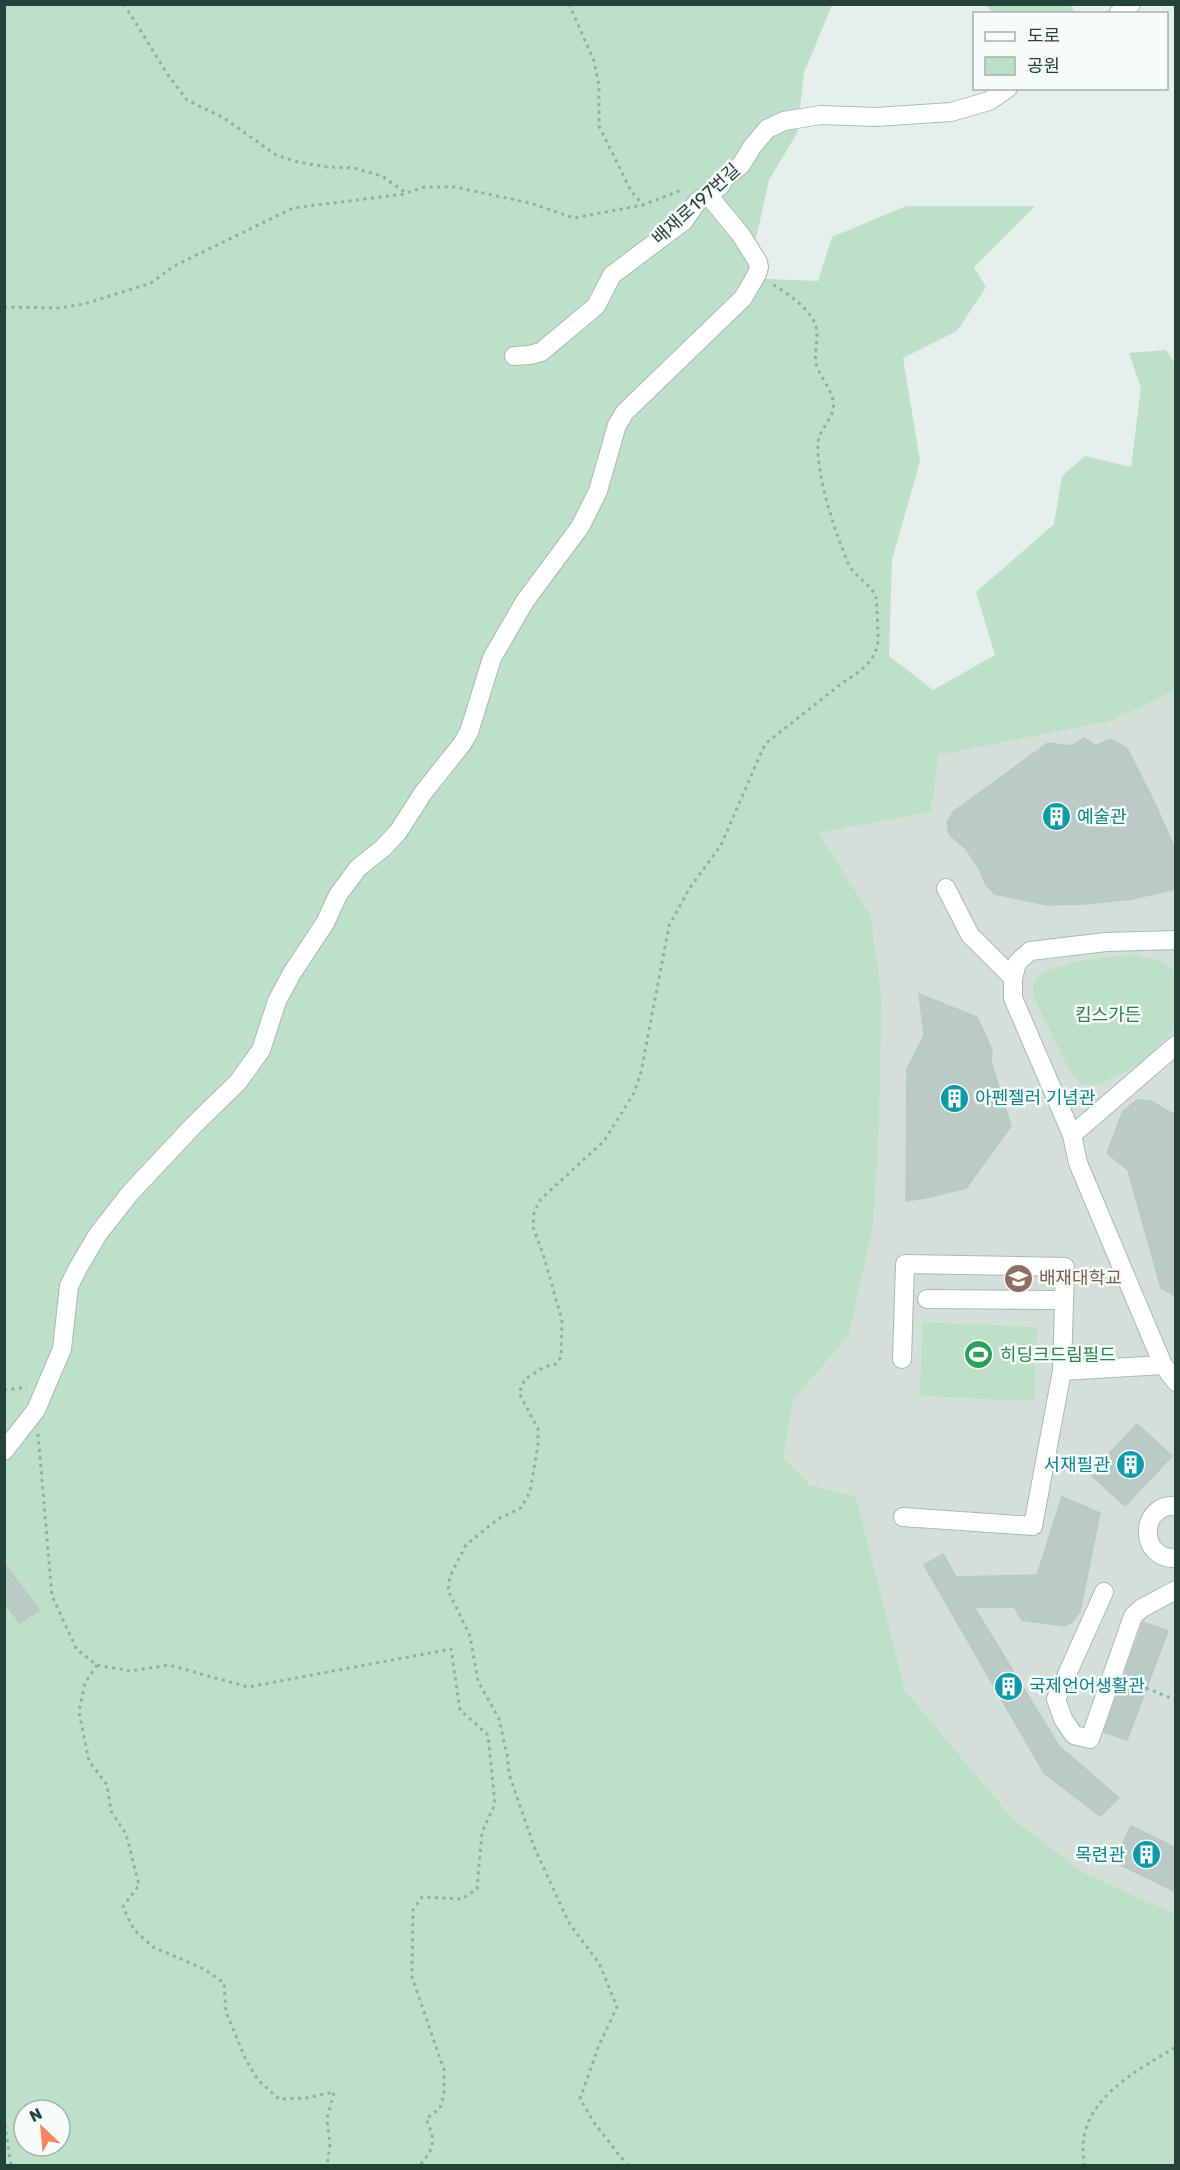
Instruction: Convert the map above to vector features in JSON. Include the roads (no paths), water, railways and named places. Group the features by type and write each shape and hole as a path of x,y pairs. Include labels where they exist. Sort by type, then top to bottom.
{"lane":[{"name":"배재로197번길","path":"514,356 541,352 596,306 612,275 684,221 697,202 709,195 741,165 767,129 784,121 821,115 876,117 951,112 989,101 1005,90"},
{"path":"4,1451 36,1410 62,1349 69,1286 98,1234 132,1192 194,1125 238,1082 261,1050 277,1001 292,973 325,923 338,895 358,868 383,848 398,832 423,793 462,744 469,732 492,658 525,601 580,527 598,491 617,425 626,412 743,298 759,267 758,262 741,235 709,195"},
{"path":"946,888 970,935 1013,978"},
{"path":"1176,940 1106,942 1030,951 1017,963 1013,978 1013,998 1072,1136 1078,1163 1163,1365 1176,1382"},
{"path":"1072,1136 1174,1048"},
{"path":"903,1359 905,1264 1065,1267 1062,1371 1033,1526 903,1516"},
{"path":"927,1299 1064,1300"},
{"path":"1062,1371 1163,1365"},
{"path":"1176,1506 1162,1508 1155,1513 1147,1528 1150,1545 1156,1552 1163,1556 1176,1557"},
{"path":"1104,1592 1056,1699 1063,1719 1074,1735 1090,1739 1133,1616 1142,1608 1176,1590"}],"place":[{"name":"예술관","path":"1056,817"},
{"name":"아펜젤러 기념관","path":"954,1098"},
{"name":"배재대학교","path":"1018,1278"},
{"name":"히딩크드림필드","path":"979,1355"},
{"name":"서재필관","path":"1131,1465"},
{"name":"국제언어생활관","path":"1008,1686"},
{"name":"목련관","path":"1146,1855"}],"park label":[{"name":"킴스가든","path":"1108,1015"}]}
